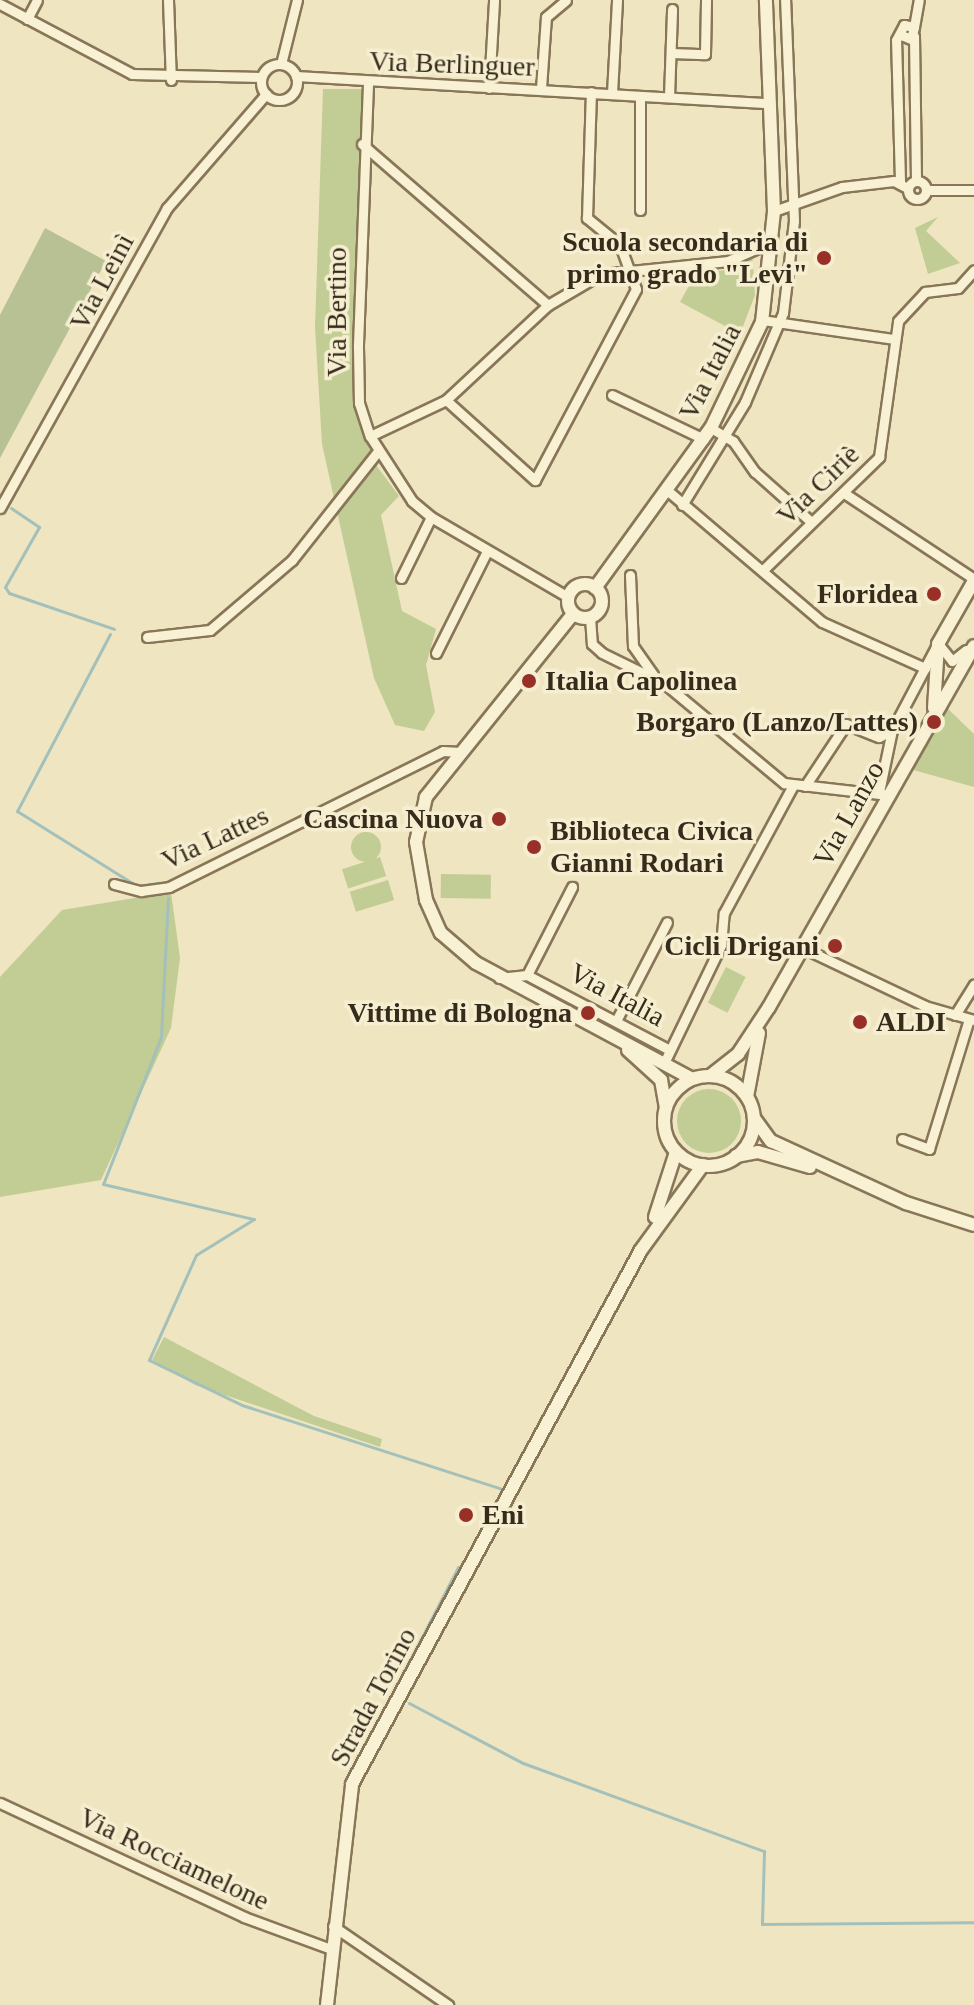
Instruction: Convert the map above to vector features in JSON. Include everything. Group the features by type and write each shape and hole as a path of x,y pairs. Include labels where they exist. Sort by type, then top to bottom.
{"street":[{"path":"27,19 37,0"},
{"path":"168,0 171,80"},
{"path":"0,4 132,74 171,80 261,77 281,64 297,0"},
{"path":"489,88 494,0"},
{"path":"541,88 546,17 566,0"},
{"path":"612,93 617,0"},
{"path":"671,53 705,54 706,0"},
{"name":"Via Italia","path":"595,588 708,434 762,320 774,211 766,0"},
{"name":"Via Italia","path":"682,505 725,436 780,324 793,209 785,0"},
{"path":"919,0 914,32 916,180 926,190"},
{"path":"669,97 672,9"},
{"path":"914,32 901,35 904,184 916,199 926,190 974,190"},
{"path":"261,77 266,94 281,100 297,81 281,64"},
{"name":"Via Berlinguer","path":"297,81 541,88 768,103"},
{"name":"Via Bertino","path":"368,84 362,144 358,347 359,403 370,436 378,451 431,517 568,597"},
{"path":"446,400 535,480 636,289 633,271 620,245 587,218 591,92"},
{"name":"Via Leinì","path":"0,508 167,208 266,94"},
{"path":"640,96 640,210"},
{"path":"362,144 548,305"},
{"path":"774,211 793,209 842,187 904,184 916,180"},
{"path":"370,436 446,400 548,305 601,274 728,261 772,242"},
{"name":"Via Ciriè","path":"764,569 810,521 844,493 885,444 898,321 925,292 958,288 974,270"},
{"path":"762,320 894,339"},
{"path":"612,395 708,434 725,436 810,521"},
{"path":"147,637 210,630 292,560 378,451"},
{"path":"668,491 764,569 822,622 925,668"},
{"path":"844,493 974,581"},
{"path":"401,578 431,517"},
{"path":"436,653 487,551"},
{"path":"630,575 633,646 655,678"},
{"path":"974,581 940,653 956,661 974,644"},
{"path":"590,617 573,614 568,597 579,585 595,588 601,605 590,617 592,644 655,678 792,787 883,794 892,730 974,581"},
{"name":"Via Italia","path":"573,614 426,797 417,854 441,933 499,978 692,1079"},
{"path":"938,644 946,662 965,659"},
{"path":"933,715 938,644"},
{"name":"Via Lanzo","path":"710,1076 738,1054 769,1007 883,794 974,644"},
{"path":"805,786 846,724 879,737 892,730"},
{"name":"Via Lattes","path":"114,884 141,891 169,887 443,751 460,752"},
{"path":"664,1063 668,1049 721,945 724,913 792,787"},
{"path":"527,975 572,887"},
{"path":"616,1021 667,922"},
{"path":"803,948 955,1015 971,1019 929,1149 902,1139"},
{"name":"Via Italia","path":"499,978 527,975 668,1049"},
{"path":"955,1015 974,984"},
{"name":"Via Lanzo","path":"747,1097 748,1064 769,1007"},
{"name":"Via Italia","path":"614,1037 655,1072 666,1108"},
{"path":"703,1165 676,1152 664,1127 666,1108 692,1079 710,1076 747,1097 753,1115 771,1141 857,1182"},
{"path":"736,1156 750,1138 753,1115"},
{"path":"641,1250 676,1152"},
{"path":"641,1250 685,1180 703,1165 736,1156 766,1153 974,1225"},
{"name":"Strada Torino","path":"327,2005 333,1926 352,1784 542,1438 641,1250"},
{"name":"Via Rocciamelone","path":"0,1803 244,1917 331,1949"},
{"path":"333,1926 448,2005"}],"green space":[{"path":"323,89 363,89 354,404 376,465 399,496 381,515 402,611 436,629 426,665 435,712 424,731 395,725 374,678 322,444 315,327"},
{"path":"938,217 926,231 960,263 928,274 915,228"},
{"path":"45,228 106,261 0,458 0,315"},
{"path":"752,252 755,295 740,334 680,302 696,273 736,269"},
{"path":"946,707 974,734 974,787 910,769"},
{"path":"366,832 377,836 381,847 377,858 366,862 355,858 351,847 355,836"},
{"path":"380,857 386,876 348,888 342,869"},
{"path":"441,874 491,875 491,899 441,898"},
{"path":"388,880 394,900 356,912 350,892"},
{"path":"171,892 180,958 171,1028 101,1180 0,1197 0,977 62,910"},
{"path":"726,967 746,977 727,1013 708,1003"},
{"path":"703,1089 715,1089 732,1098 739,1109 739,1133 732,1144 715,1153 703,1153 691,1148 682,1139 677,1127 677,1115 682,1103 691,1094"},
{"path":"164,1337 314,1416 382,1439 380,1447 195,1385 152,1360"}],"waterway":[{"path":"11,508 39,527 5,587 9,593 114,629"},
{"path":"110,634 17,811 137,886 165,882"},
{"path":"168,898 161,1037 103,1184 254,1219 196,1255 149,1360 242,1405 502,1489"},
{"path":"393,1693 458,1567"},
{"path":"409,1703 523,1763 764,1851 762,1924 974,1922"}],"place":[{"name":"Scuola secondaria di primo grado \"Levi\"","path":"824,258"},
{"name":"Floridea","path":"934,594"},
{"name":"Italia Capolinea","path":"529,681"},
{"name":"Borgaro (Lanzo/Lattes)","path":"934,722"},
{"name":"Cascina Nuova","path":"499,819"},
{"name":"Biblioteca Civica Gianni Rodari","path":"534,847"},
{"name":"Cicli Drigani","path":"835,946"},
{"name":"Vittime di Bologna","path":"588,1013"},
{"name":"ALDI","path":"860,1022"},
{"name":"Eni","path":"466,1515"}]}
